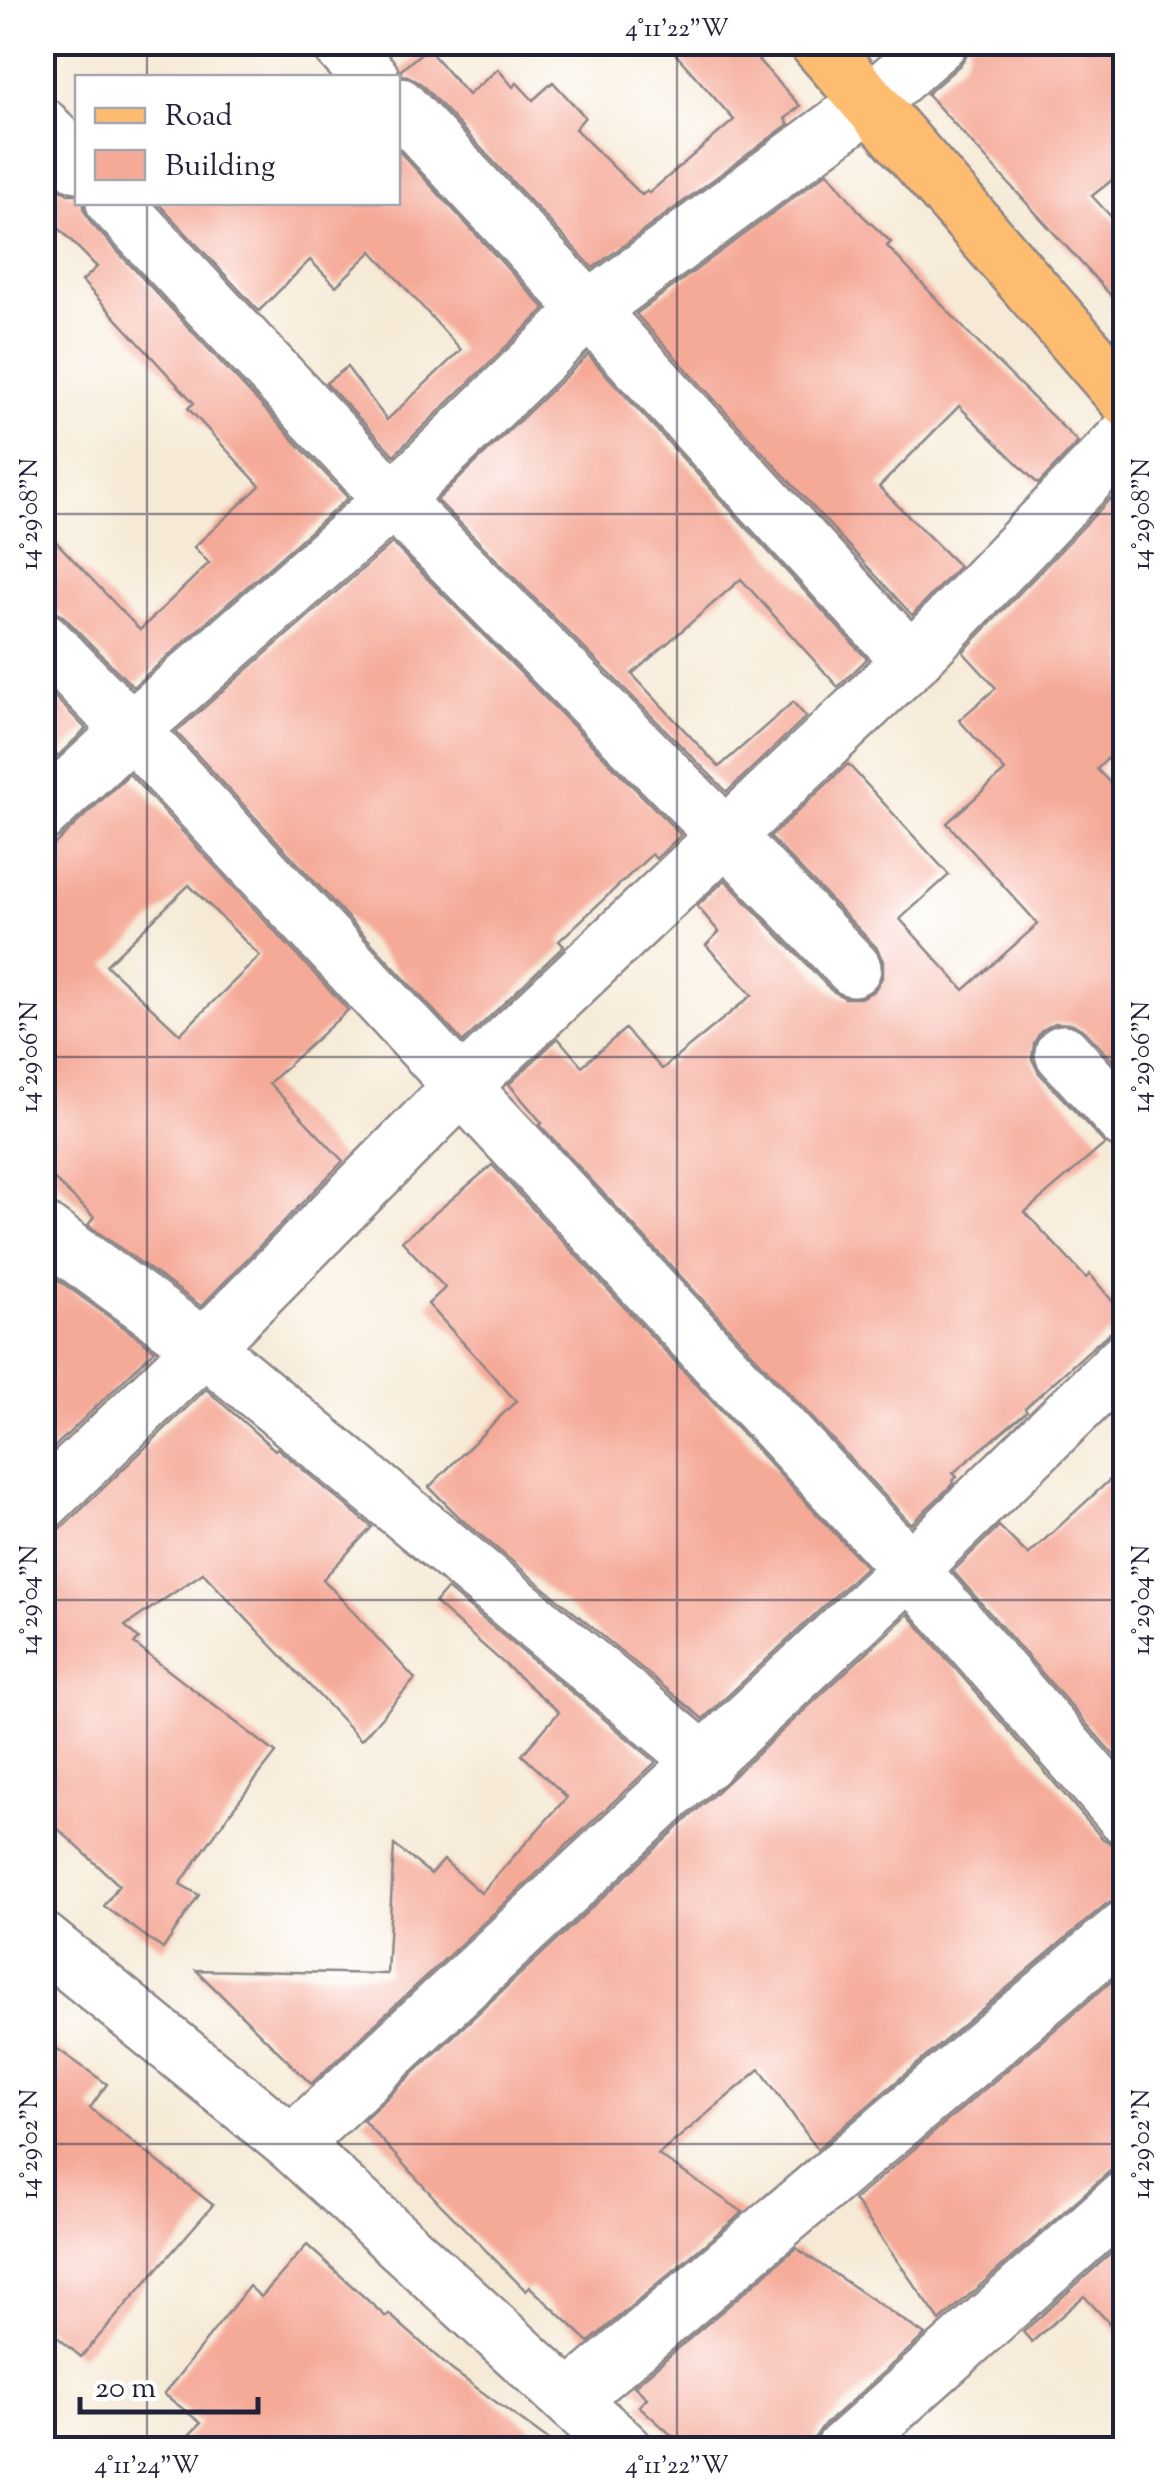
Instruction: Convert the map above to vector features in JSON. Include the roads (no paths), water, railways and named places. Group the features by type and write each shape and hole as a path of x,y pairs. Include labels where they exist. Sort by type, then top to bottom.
{"main road":[{"path":"817,42 1126,398"}],"street":[{"path":"338,42 368,75"},
{"path":"42,813 393,500 589,310 870,103 939,42"},
{"path":"400,108 912,661"},
{"path":"42,126 75,161"},
{"path":"117,205 393,500 853,968"},
{"path":"42,1503 462,1086 912,661 1126,437"},
{"path":"42,639 910,1568 1126,1816"},
{"path":"1063,1053 1126,1122"},
{"path":"42,1230 204,1346 704,1762"},
{"path":"292,2144 704,1762 1126,1359"},
{"path":"570,2399 1126,1928"},
{"path":"42,1940 292,2144 625,2450"},
{"path":"843,2450 1126,2198"}]}
